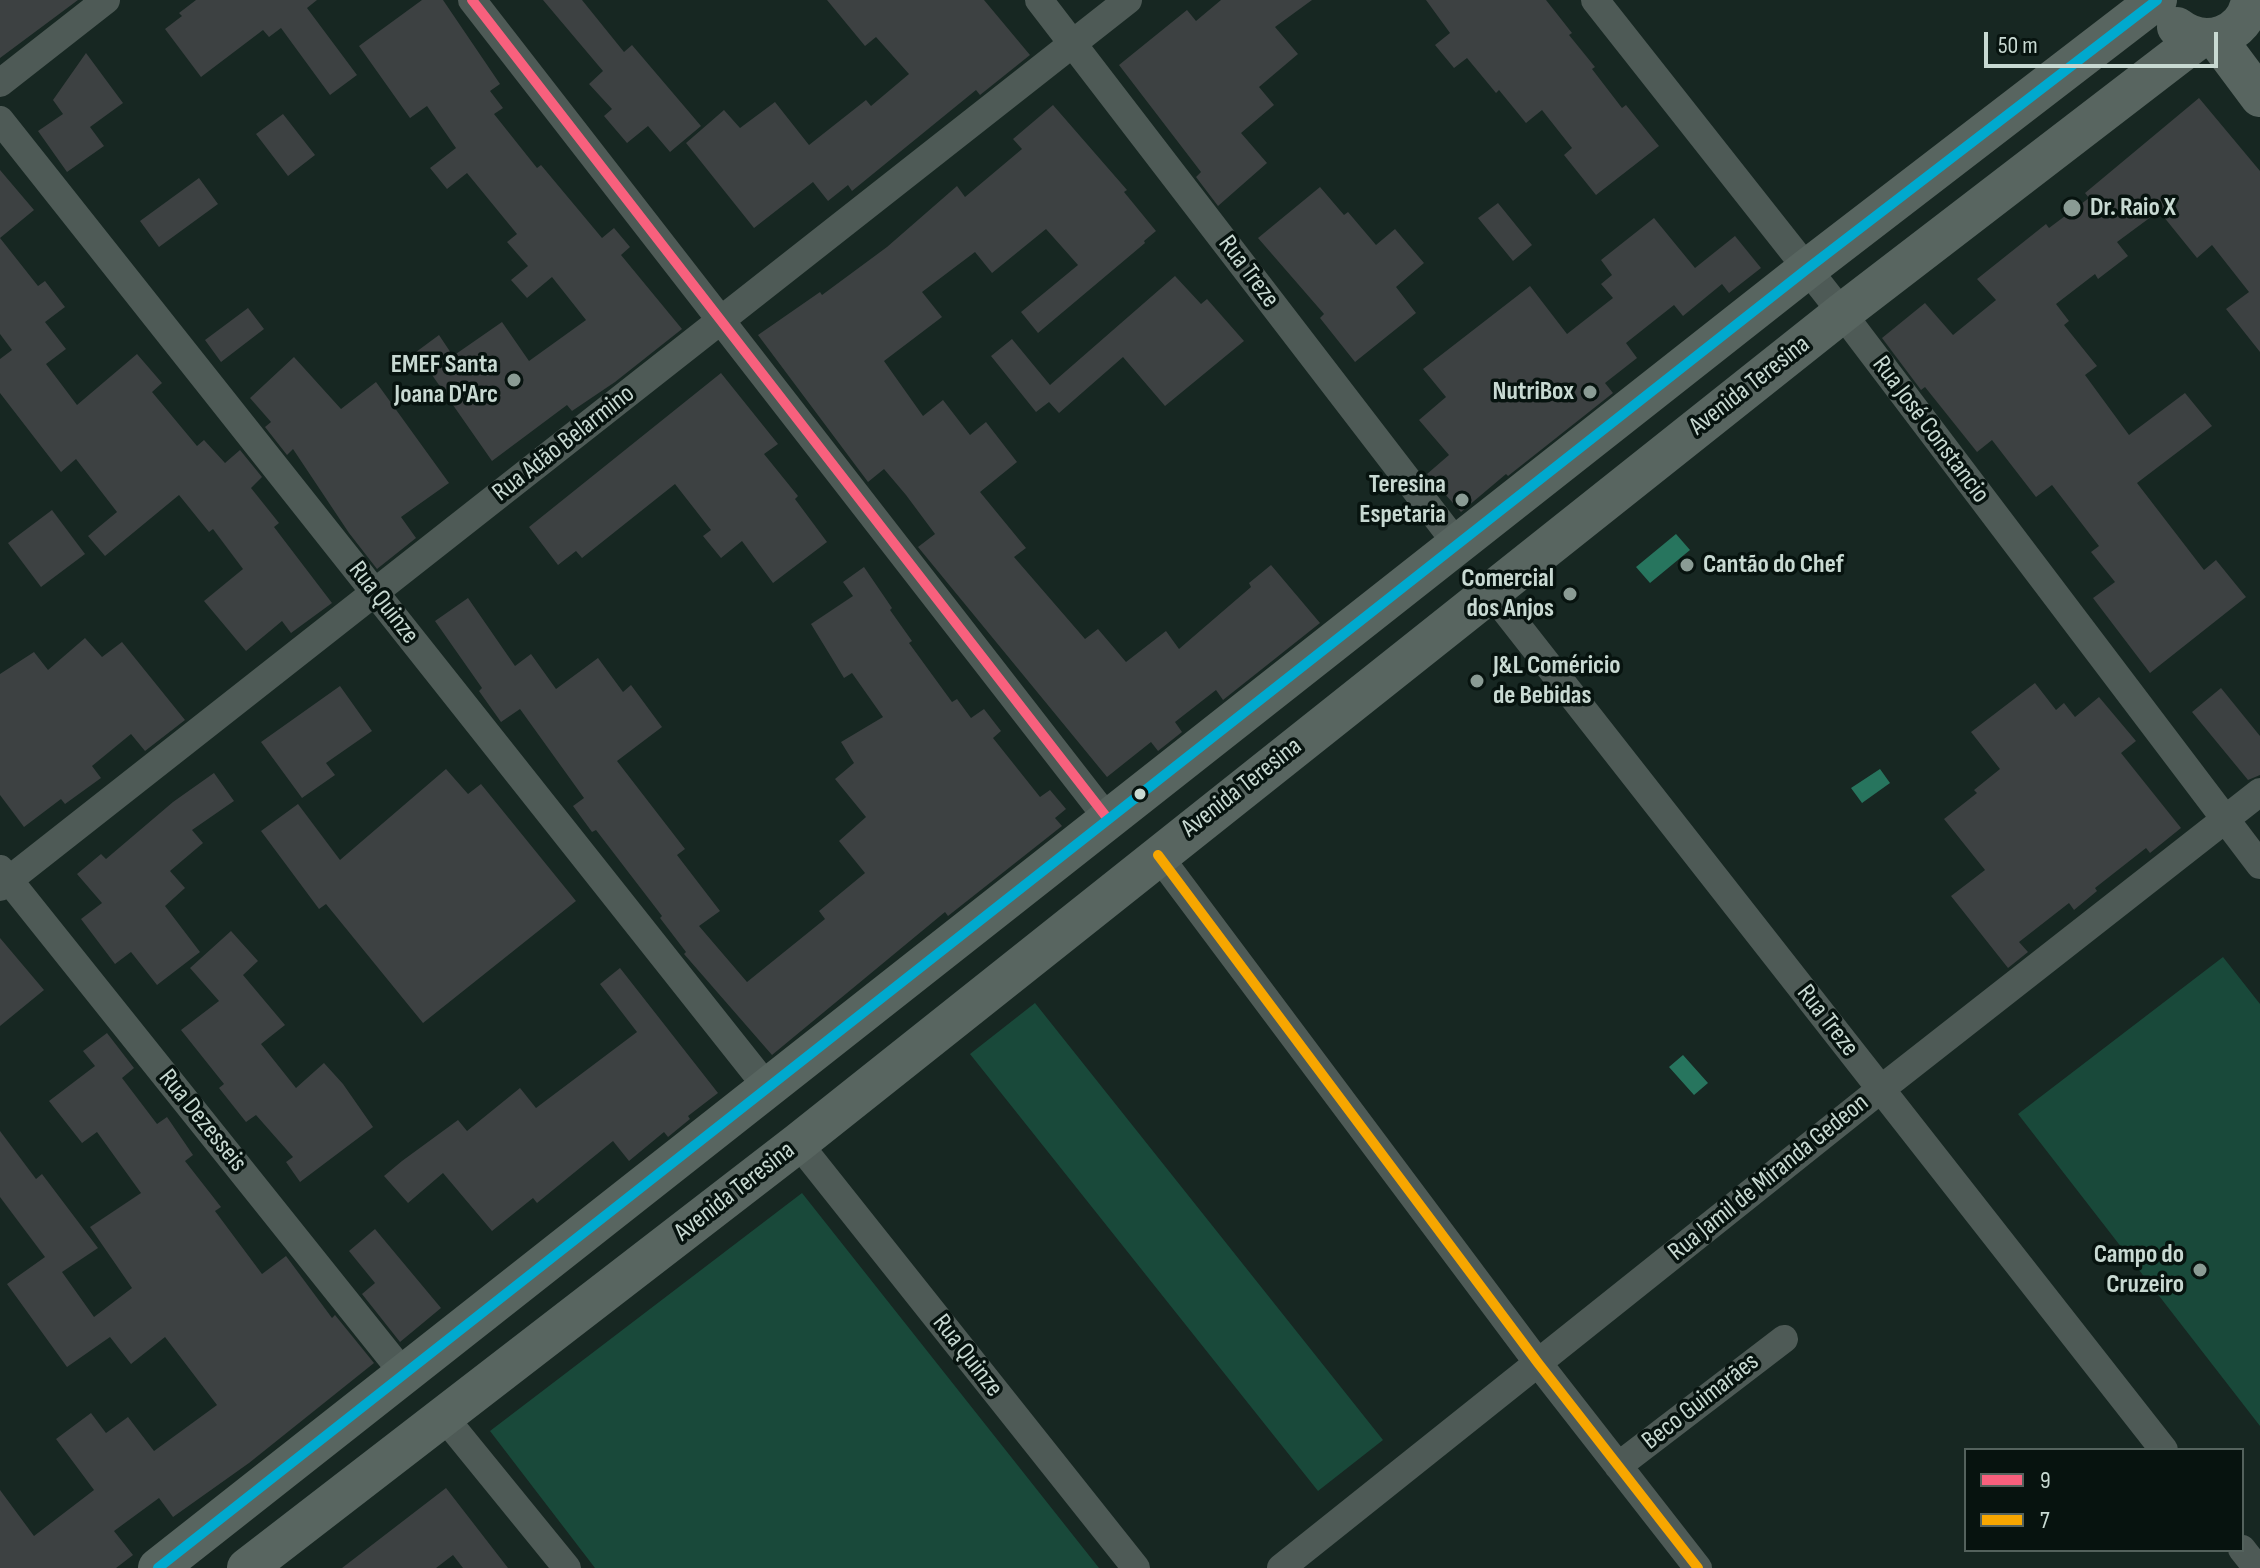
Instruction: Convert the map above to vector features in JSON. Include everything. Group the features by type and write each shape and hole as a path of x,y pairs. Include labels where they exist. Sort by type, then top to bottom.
{"main road":[{"path":"158,1568 1807,269 2160,0 2173,24 2185,33 2208,38 2260,97"},
{"name":"Avenida Teresina","path":"247,1568 798,1143 1842,313 2208,38 2238,26 2254,7"},
{"path":"914,972 953,1021"}],"street":[{"path":"0,83 106,0"},
{"path":"472,0 1108,819"},
{"name":"Rua Treze","path":"1039,0 1457,544"},
{"name":"Rua Adão Belarmino","path":"3,879 722,321 1128,0"},
{"name":"Rua José Constancio","path":"1595,0 1842,313 2260,865"},
{"name":"Rua Quinze","path":"0,120 767,1087"},
{"name":"Rua Treze","path":"1490,591 2162,1448"},
{"name":"Rua Jamil de Miranda Gedeon","path":"1281,1568 1881,1089 2260,792"},
{"path":"1158,855 1538,1363 1698,1568"},
{"name":"Rua Dezesseis","path":"3,879 404,1374"},
{"name":"Rua Quinze","path":"798,1143 1136,1568"},
{"name":"Beco Guimarães","path":"1618,1466 1784,1339"},
{"path":"444,1417 567,1568"},
{"path":"2244,1552 2257,1568"}],"shaded area":[{"path":"1676,534 1690,550 1650,583 1636,567"},
{"path":"1880,769 1890,783 1862,803 1851,788"},
{"name":"Campo do Cruzeiro","path":"2223,957 2260,1004 2260,1426 2018,1114"},
{"path":"1035,1003 1383,1440 1318,1491 970,1054"},
{"path":"1683,1055 1708,1083 1694,1095 1669,1067"},
{"path":"802,1193 1099,1568 595,1568 490,1431"}],"building":[{"path":"0,0 78,0 0,58"},
{"path":"196,0 317,0 307,8 357,75 330,95 281,28 269,37 263,30 201,77 165,29"},
{"path":"422,0 443,0 500,84 490,91 503,108 494,114 537,168 541,165 602,238 614,228 630,247 621,255 682,329 615,382 572,411 567,405 492,461 416,352 439,335 453,356 502,322 529,361 586,320 552,277 527,298 511,280 528,266 507,242 517,234 467,173 447,189 430,168 456,148 427,106 410,118 359,46"},
{"path":"543,0 582,0 624,52 632,45 701,126 670,152 648,126 627,143 604,116 612,109 589,84 603,71"},
{"path":"827,0 984,0 1030,55 980,95 976,90 852,191 848,185 828,201 813,182 754,228 686,143 724,110 740,128 775,102 809,145 866,100 871,106 909,74 876,37 865,46"},
{"path":"1221,0 1312,0 1275,27 1298,54 1259,87 1274,105 1241,133 1267,163 1218,206 1196,177 1201,172 1119,65 1187,10 1196,21"},
{"path":"1426,0 1546,0 1622,108 1626,105 1659,146 1596,195 1564,155 1572,148 1542,110 1526,123 1467,58 1454,68 1435,45 1450,33"},
{"path":"86,53 123,103 90,127 104,146 67,172 38,131 63,114 53,100"},
{"path":"2199,98 2260,171 2260,352 2226,309 2249,292 2212,245 2197,258 2159,211 2117,242 2128,256 2098,279 2095,274 2056,304 2069,321 2064,325 2097,366 2085,375 2129,435 2185,393 2212,426 2137,483 2204,570 2216,560 2246,597 2150,673 2093,598 2115,582 2091,552 2099,546 2052,485 2036,497 1992,440 1977,452 1925,387 1921,390 1882,338 1925,303 1953,335 1996,300 1977,279 2046,224 2049,228 2089,198 2085,193"},
{"path":"1053,105 1127,190 1124,192 1156,231 1038,333 1021,312 1078,265 1046,229 992,273 975,252 922,292 942,317 884,361 923,416 943,400 970,435 986,422 1017,462 980,492 1026,548 1014,557 1085,639 1098,629 1126,662 1166,631 1179,649 1251,587 1249,583 1271,565 1320,623 1223,700 1216,690 1175,722 1182,732 1158,751 1151,742 1107,777 918,547 935,534 906,495 884,469 868,482 758,335 820,292 822,295 887,247 957,186 965,197 1022,149 1013,139"},
{"path":"283,114 315,155 288,176 256,134"},
{"path":"0,170 34,210 0,238"},
{"path":"199,178 218,204 159,247 140,221"},
{"path":"1320,187 1344,215 1348,212 1376,245 1395,229 1424,263 1396,287 1416,313 1355,362 1320,318 1324,314 1258,238"},
{"path":"1498,203 1532,245 1513,261 1478,218"},
{"path":"1654,218 1695,268 1735,236 1761,268 1729,293 1722,284 1683,316 1674,305 1626,343 1637,358 1605,383 1613,393 1461,512 1427,474 1449,455 1419,420 1446,397 1423,369 1530,286 1567,334 1613,298 1601,284 1612,275 1601,260"},
{"path":"0,238 38,286 45,281 65,307 45,322 66,349 46,364 77,405 137,354 162,383 152,392 197,446 204,440 225,463 240,450 262,477 251,488 279,523 274,527 332,603 291,633 282,621 246,651 204,601 243,569 213,529 209,532 179,495 105,556 88,536 117,512 76,459 61,472 0,393 0,359 12,350 0,334"},
{"path":"1175,276 1201,304 1207,299 1244,341 1165,406 1123,357 1059,413 1049,402 1036,412 991,356 1012,339 1050,385"},
{"path":"248,308 264,329 221,362 205,340"},
{"path":"294,357 341,409 376,382 449,483 401,517 416,538 377,569 293,449 287,455 265,427 271,422 250,398"},
{"path":"721,373 778,444 764,454 798,496 795,499 827,542 773,583 742,541 721,558 703,536 711,530 675,484 582,558 576,551 558,565 529,527"},
{"path":"52,510 85,554 41,587 8,543"},
{"path":"864,567 912,641 909,643 952,702 957,699 971,718 984,709 1001,731 993,738 1040,797 1050,790 1066,809 1055,818 1062,826 948,916 945,912 772,1055 684,954 686,952 660,918 662,916 596,830 592,832 573,806 584,798 520,709 501,722 479,691 482,688 435,621 468,598 515,666 531,654 556,689 598,658 623,692 631,685 662,727 617,761 685,849 677,855 720,911 699,926 747,982 825,919 819,911 865,873 839,841 866,817 835,779 854,763 841,742 883,717 852,673 844,678 811,624 853,596 843,582"},
{"path":"85,638 102,657 122,642 185,720 145,751 131,734 92,766 101,778 65,804 61,799 24,827 0,795 0,674 34,652 48,670"},
{"path":"2035,683 2056,710 2064,703 2075,717 2099,697 2136,741 2121,753 2181,828 2150,853 2146,848 2095,888 2097,891 2074,910 2069,903 2019,942 2028,952 2008,968 1951,896 1985,870 1944,819 1977,793 1974,790 2000,769 1971,732"},
{"path":"340,686 372,731 326,763 335,775 302,798 261,742"},
{"path":"2221,688 2260,736 2260,775 2248,780 2192,712"},
{"path":"446,769 468,794 481,784 576,901 423,1023 326,904 319,909 261,831 298,804 340,860"},
{"path":"214,773 234,801 192,830 203,843 170,871 185,888 165,906 200,952 157,985 131,952 115,964 81,919 102,903 77,874 101,854 106,859 173,802"},
{"path":"231,931 258,961 243,975 285,1025 261,1044 296,1088 324,1063 373,1127 300,1182 286,1162 293,1157 256,1115 246,1122 219,1088 224,1084 181,1030 219,1001 190,968"},
{"path":"0,938 44,990 0,1026"},
{"path":"620,968 718,1093 688,1116 690,1119 668,1137 664,1132 629,1161 613,1141 537,1203 533,1198 492,1231 443,1173 408,1203 384,1176 402,1161 458,1120 467,1131 520,1088 536,1108 637,1032 600,984"},
{"path":"107,1033 134,1068 122,1078 157,1124 167,1117 193,1155 185,1161 221,1207 215,1211 262,1274 286,1256 332,1318 335,1315 374,1363 249,1463 173,1517 159,1498 114,1531 133,1555 116,1568 0,1568 0,1490 34,1536 94,1490 56,1439 91,1413 106,1433 128,1417 154,1451 217,1405 165,1337 131,1364 110,1337 67,1367 7,1284 45,1257 0,1197 0,1131 36,1179 42,1174 98,1248 62,1272 94,1317 132,1288 90,1227 141,1193 97,1132 82,1143 49,1101 95,1066 83,1051"},
{"path":"375,1229 441,1308 400,1342 362,1294 375,1283 349,1251"},
{"path":"446,1488 508,1568 463,1568 453,1555 436,1568 342,1568"}],"transit line":[{"name":"9","path":"472,0 1108,819"},
{"path":"158,1568 1807,269 2157,0"},
{"name":"7","path":"1158,855 1538,1363 1698,1568"}],"place":[{"name":"Dr. Raio X","path":"2072,208"},
{"name":"EMEF Santa Joana D'Arc","path":"514,380"},
{"name":"NutriBox","path":"1590,392"},
{"name":"Teresina Espetaria","path":"1462,500"},
{"name":"Cantão do Chef","path":"1687,565"},
{"name":"Comercial dos Anjos","path":"1570,594"},
{"name":"J&L Coméricio de Bebidas","path":"1477,681"},
{"name":"Campo do Cruzeiro","path":"2200,1270"}]}
